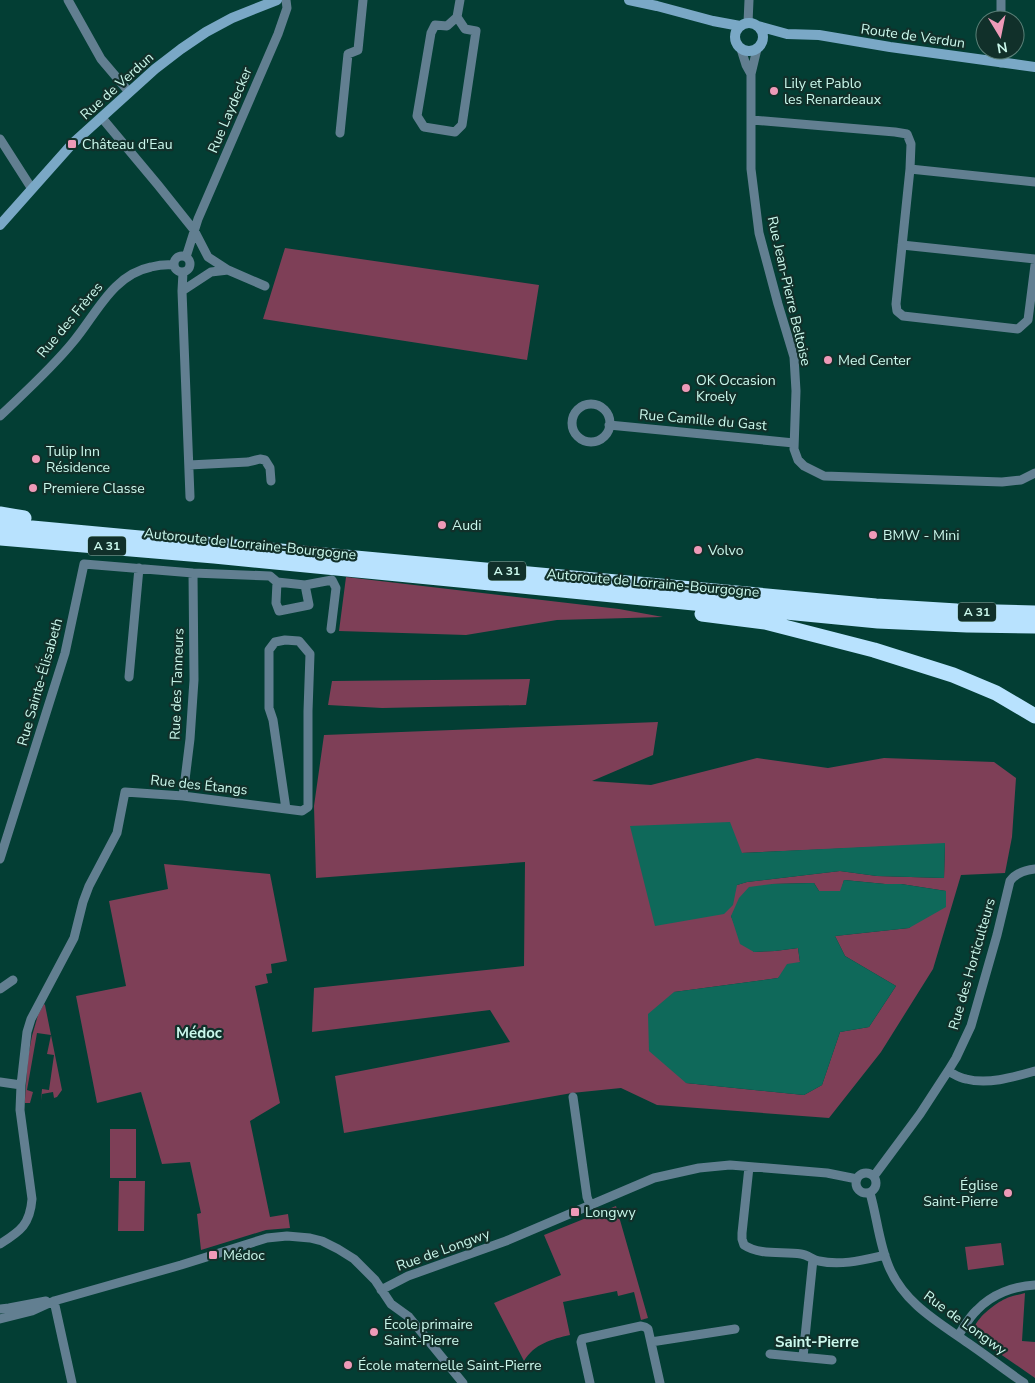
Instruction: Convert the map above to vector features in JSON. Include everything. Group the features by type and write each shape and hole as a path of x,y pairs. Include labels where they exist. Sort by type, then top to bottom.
{"highway":[{"path":"0,514 96,533"},
{"name":"Autoroute de Lorraine-Bourgogne","path":"0,525 876,606 947,611 1035,613"},
{"name":"Autoroute de Lorraine-Bourgogne","path":"0,538 175,553 878,621 1035,626"},
{"path":"648,599 662,608 765,622 874,650 953,674 996,693 1035,716"}],"main road":[{"name":"Rue de Verdun","path":"0,225 72,144 129,92 181,49 206,32 232,18 277,0"},
{"name":"Route de Verdun","path":"629,0 658,6 713,22 749,25 788,34 819,35 1035,67"},
{"name":"Route de Verdun","path":"713,22 735,37"},
{"path":"749,25 763,32 764,36 759,46 750,52 741,49 735,41 736,32 749,25"},
{"name":"Route de Verdun","path":"759,46 788,34"}],"street":[{"path":"68,0 101,59 129,92"},
{"name":"Rue Laydecker","path":"186,256 194,230 278,34 287,8 286,0"},
{"path":"340,133 348,54 358,50 363,0"},
{"path":"457,18 465,29 476,31 462,125 455,132 424,127 417,116 431,33 435,25 446,26 457,18 460,0"},
{"path":"749,0 749,25"},
{"path":"751,74 759,46"},
{"path":"741,49 751,74"},
{"name":"Rue Jean-Pierre Beltoise","path":"751,74 751,169 759,233 794,357 796,391 794,449 798,460 804,466 824,476 1002,482 1021,480 1035,473"},
{"path":"102,118 194,230 208,257 228,270 265,286"},
{"path":"752,120 907,134 911,144 910,169 896,304 897,312 903,316 1018,329 1028,320 1035,265"},
{"path":"0,139 32,189"},
{"path":"910,169 1035,182"},
{"path":"902,245 1035,259"},
{"path":"179,256 186,256 190,260 188,270 183,272 176,269 174,265 175,260 179,256"},
{"name":"Rue des Frères","path":"0,416 74,342 94,312 116,286 134,273 166,264 174,265"},
{"path":"182,291 211,272 228,270"},
{"path":"183,272 182,291 190,497"},
{"path":"590,404 602,408 607,413 610,425 608,431 600,440 588,442 577,436 572,426 572,420 578,408 590,404"},
{"name":"Rue Camille du Gast","path":"610,425 794,443"},
{"path":"189,466 248,462 260,459 265,460 268,464 272,481"},
{"name":"Rue Sainte-Élisabeth","path":"0,859 65,653 84,564 139,568"},
{"path":"129,677 139,568 193,573 270,576 277,582 305,585 332,580 336,588 331,629"},
{"name":"Rue des Tanneurs","path":"184,796 194,680 193,573"},
{"path":"277,582 276,603 279,611 309,605 305,585"},
{"name":"Rue des Étangs","path":"21,1085 30,1018 74,938 89,886 117,833 125,792 184,796 270,807 286,809 302,811 308,807 310,654 299,641 285,640 275,642 269,650 269,708 273,720 286,809"},
{"name":"Rue des Horticulteurs","path":"874,1176 920,1114 956,1058 971,1026 1010,881 1021,872 1035,869"},
{"path":"0,989 12,980"},
{"path":"948,1071 971,1081 1000,1079 1035,1071"},
{"path":"0,1082 21,1085 20,1110 32,1199 31,1211 22,1230 0,1244"},
{"path":"572,1097 586,1197 590,1205"},
{"name":"Rue de Longwy","path":"382,1290 408,1276 506,1241 654,1178 699,1168 730,1165 827,1174 857,1179"},
{"path":"749,1167 742,1233 744,1245 755,1251 801,1254 821,1262 840,1263 885,1255"},
{"path":"868,1173 874,1176 877,1185 873,1191 863,1193 858,1189 856,1183 861,1174 868,1173"},
{"name":"Rue de Longwy","path":"870,1193 885,1255 895,1279 907,1296 924,1311 1024,1383"},
{"path":"0,1309 54,1301 267,1238 287,1236 316,1240 338,1249 354,1259 371,1276 391,1304 409,1317 463,1383"},
{"path":"803,1357 813,1260"},
{"path":"958,1336 976,1310 993,1297 1005,1291 1035,1285"},
{"path":"0,1319 32,1311 54,1301"},
{"path":"54,1301 72,1383"},
{"path":"590,1383 581,1342 582,1339 641,1326 648,1329 660,1383"},
{"path":"651,1342 735,1329"},
{"path":"770,1354 832,1360"}],"shaded area":[{"path":"285,248 539,285 527,360 263,319"},
{"path":"346,577 619,609 663,617 557,620 466,635 339,631"},
{"path":"530,679 526,705 382,708 328,705 332,681"},
{"path":"658,722 653,755 592,781 651,785 757,758 828,768 884,758 994,762 1016,778 1012,837 1005,873 961,875 933,969 881,1052 829,1118 657,1105 621,1088 572,1093 344,1133 335,1076 510,1042 490,1010 312,1032 314,988 524,966 525,862 316,878 314,806 324,735","holes":["945,844 944,878 877,876 840,871 747,882 737,885 741,853","844,880 901,884 946,891 909,928 835,936 845,956 896,986 869,1027 840,1032 822,1085 804,1095 686,1083 674,992 778,978 800,962 798,948 754,952 731,916 772,884 814,883 819,891 841,891"]},
{"path":"730,822 742,853 945,843 944,878 877,876 840,871 747,882 737,885 733,905 724,914 655,926 630,826"},
{"path":"164,864 270,874 287,961 271,964 272,973 266,974 268,983 255,986 280,1103 250,1121 270,1217 288,1214 290,1228 266,1230 201,1250 197,1214 201,1213 190,1162 162,1164 141,1092 97,1103 76,996 126,986 109,901 168,889"},
{"path":"844,880 901,884 946,891 946,907 909,928 835,936 845,956 896,986 869,1027 840,1032 822,1085 804,1095 686,1083 649,1051 648,1014 674,992 778,978 787,964 800,962 798,948 754,952 740,944 731,916 739,898 749,887 772,884 814,883 819,891 840,891"},
{"path":"44,1004 51,1035 37,1033 27,1090 33,1092 30,1103 25,1103 28,1057 38,1015"},
{"path":"51,1035 62,1090 54,1098 53,1092 42,1094 41,1101 42,1089 49,1090 54,1055 47,1054"},
{"path":"110,1129 136,1129 136,1178 110,1178"},
{"path":"119,1181 145,1181 144,1231 118,1231"},
{"path":"616,1206 648,1318 641,1320 634,1292 618,1296 617,1291 563,1302 570,1335 538,1346 524,1361 494,1303 561,1275 544,1235"},
{"path":"1001,1243 1004,1265 968,1270 965,1247"},
{"path":"1025,1293 1022,1341 1035,1342 1035,1378 980,1340 975,1330 975,1326 980,1318 1001,1301"}],"place":[{"name":"Lily et Pablo les Renardeaux","path":"774,91"},
{"name":"Château d'Eau","path":"72,144"},
{"name":"Med Center","path":"828,360"},
{"name":"OK Occasion Kroely","path":"686,388"},
{"name":"Tulip Inn Résidence","path":"36,459"},
{"name":"Premiere Classe","path":"33,488"},
{"name":"Audi","path":"442,525"},
{"name":"BMW - Mini","path":"873,535"},
{"name":"Volvo","path":"698,550"},
{"name":"Église Saint-Pierre","path":"1008,1193"},
{"name":"Longwy","path":"575,1212"},
{"name":"Médoc","path":"213,1255"},
{"name":"École primaire Saint-Pierre","path":"374,1332"},
{"name":"École maternelle Saint-Pierre","path":"348,1365"}],"district":[{"name":"Médoc","path":"199,1033"},
{"name":"Saint-Pierre","path":"817,1342"}]}
